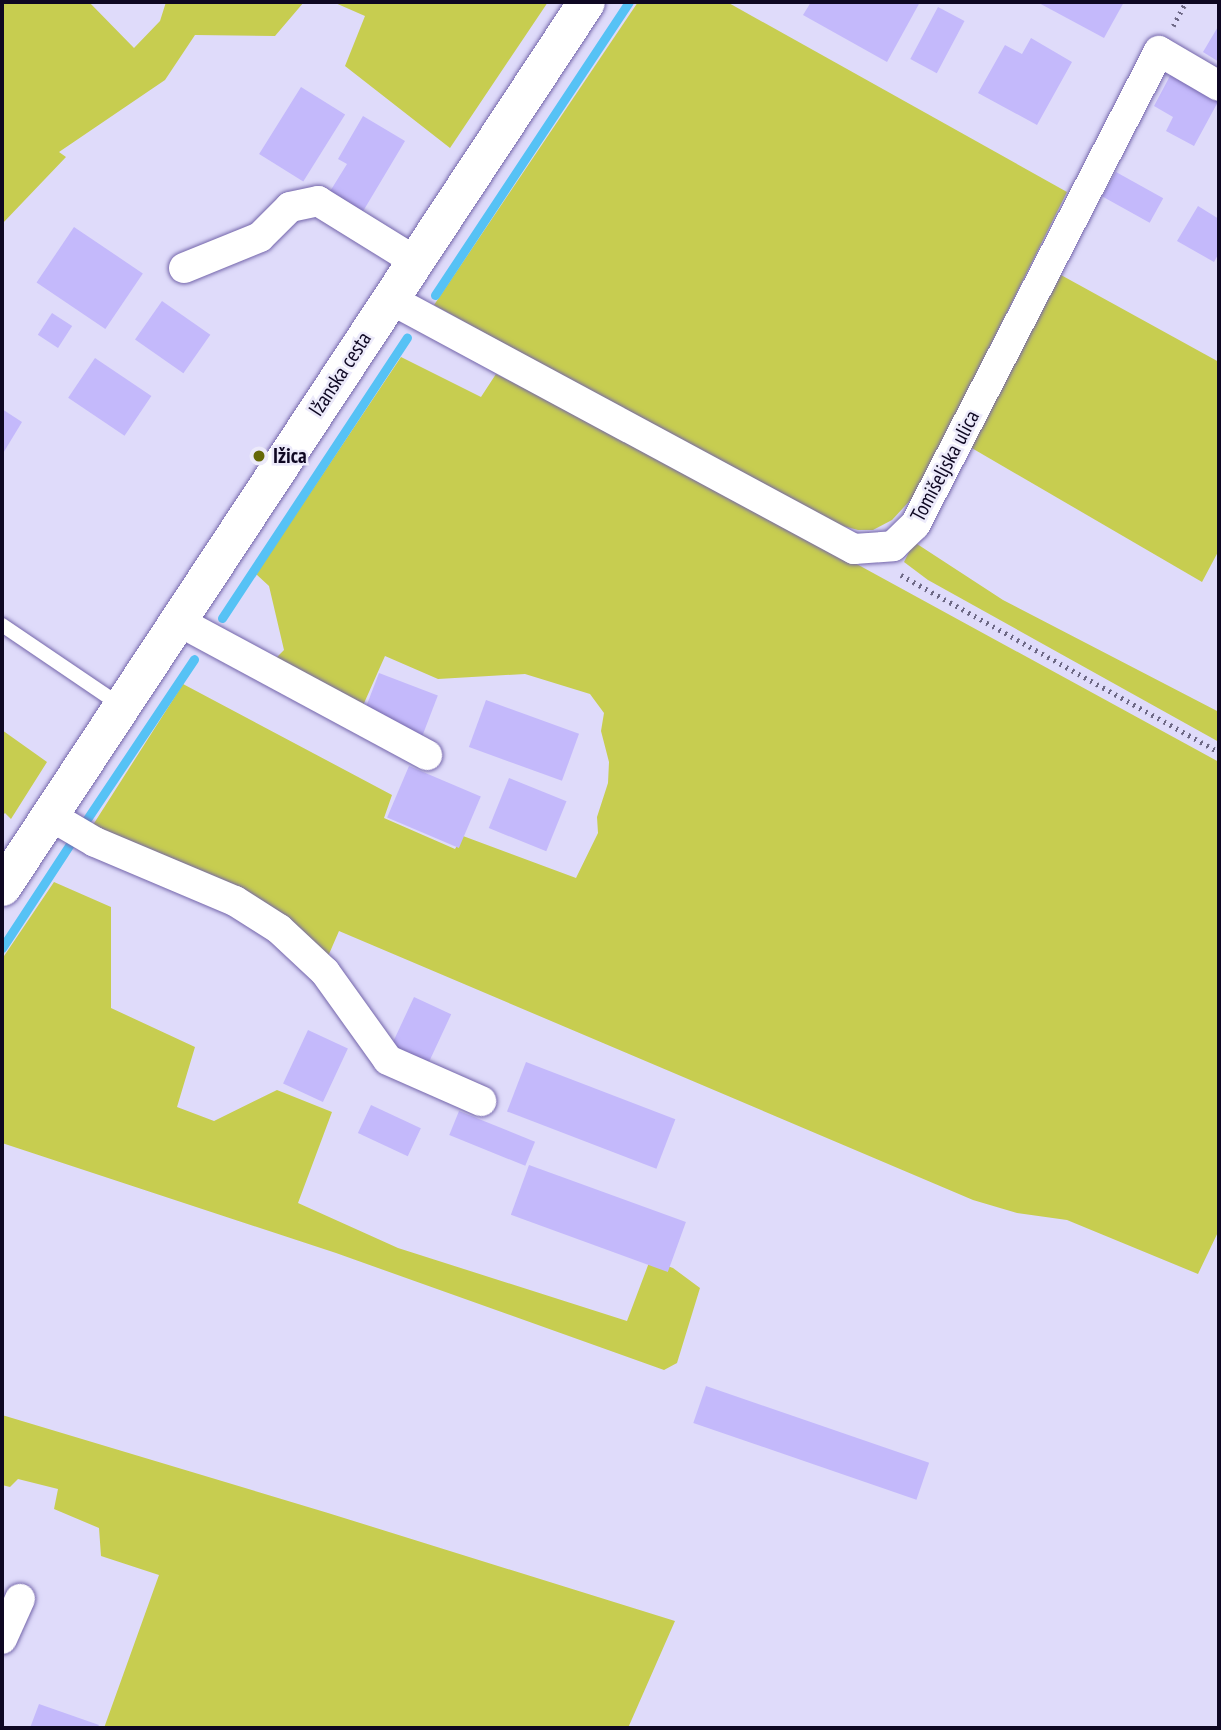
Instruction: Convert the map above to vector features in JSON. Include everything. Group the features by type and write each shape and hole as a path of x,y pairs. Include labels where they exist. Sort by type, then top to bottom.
{"street":[{"name":"Ižanska cesta","path":"2,887 586,2"},
{"name":"Tomišeljska ulica","path":"854,550 893,546 915,525 1159,51 1219,86"},
{"path":"184,268 260,237 290,207 318,201 415,261"},
{"path":"390,299 854,550"},
{"path":"178,621 427,755"},
{"path":"49,815 95,842 234,901 279,929 325,972 388,1060 481,1101"},
{"path":"2,1639 20,1599"}],"lane":[{"path":"2,625 122,705"}],"path":[{"path":"854,550 1219,752"}],"shaded area":[{"path":"2,2 89,2 134,48 160,21 166,2 304,2 275,36 195,35 165,80 59,152 66,157 2,224"},
{"path":"333,2 548,2 450,148 345,66 365,16"},
{"path":"638,2 727,2 1067,192 916,494 892,520 873,530 858,530 824,521 434,305"},
{"path":"1061,275 1219,362 1219,550 1202,582 970,447"},
{"path":"401,357 481,397 496,374 661,457 1219,762 1219,1230 1198,1274 1067,1220 1017,1213 973,1200 339,931 326,961 91,828 183,684 392,795 384,818 455,849 463,836 576,878 598,833 597,817 608,783 609,762 601,731 604,713 590,694 525,674 438,679 385,656 361,710 272,662 284,650 269,586 256,574"},
{"path":"914,542 1003,600 1219,712 1219,742 928,580 904,562"},
{"path":"2,730 47,762 11,819 5,813 2,816"},
{"path":"54,882 111,907 111,1008 195,1047 177,1107 214,1121 277,1090 332,1112 298,1203 398,1248 627,1321 650,1260 673,1268 700,1288 677,1363 664,1370 336,1253 2,1143 2,959"},
{"path":"2,1415 675,1621 628,1728 104,1728 159,1575 101,1556 99,1528 54,1509 58,1489 18,1479 10,1487 2,1485"}],"building":[{"path":"811,2 920,2 887,62 803,15"},
{"path":"1037,2 1124,2 1104,38"},
{"path":"938,7 964,21 937,73 910,59"},
{"path":"1219,25 1219,62 1203,52"},
{"path":"1031,38 1072,62 1037,125 978,93 1005,45 1022,54"},
{"path":"1172,72 1219,100 1194,146 1166,131 1173,117 1154,106"},
{"path":"301,87 345,115 303,182 259,154"},
{"path":"363,116 405,141 362,213 329,193 347,164 338,159"},
{"path":"1116,172 1163,198 1150,223 1102,196"},
{"path":"1198,206 1219,219 1219,253 1214,262 1177,241"},
{"path":"74,227 143,273 105,329 37,283"},
{"path":"162,301 210,335 183,373 135,340"},
{"path":"52,313 72,326 58,348 38,335"},
{"path":"95,358 151,396 125,436 68,398"},
{"path":"2,409 22,422 2,455"},
{"path":"379,673 438,696 422,736 364,713"},
{"path":"486,700 579,734 562,781 469,747"},
{"path":"409,766 481,796 459,848 387,818"},
{"path":"509,778 566,801 546,851 489,828"},
{"path":"414,997 451,1014 426,1069 389,1051"},
{"path":"308,1030 348,1049 323,1102 283,1083"},
{"path":"526,1062 675,1119 656,1169 507,1111"},
{"path":"371,1105 421,1128 408,1156 358,1133"},
{"path":"459,1111 535,1142 525,1166 449,1135"},
{"path":"529,1165 686,1222 668,1272 511,1215"},
{"path":"706,1386 929,1463 916,1500 693,1423"},
{"path":"39,1704 99,1725 97,1728 30,1728"}],"waterway":[{"path":"435,295 629,2"},
{"path":"222,618 407,337"},
{"path":"85,822 194,659"},
{"path":"2,948 72,841"}],"place":[{"name":"Ižica","path":"259,456"}]}
